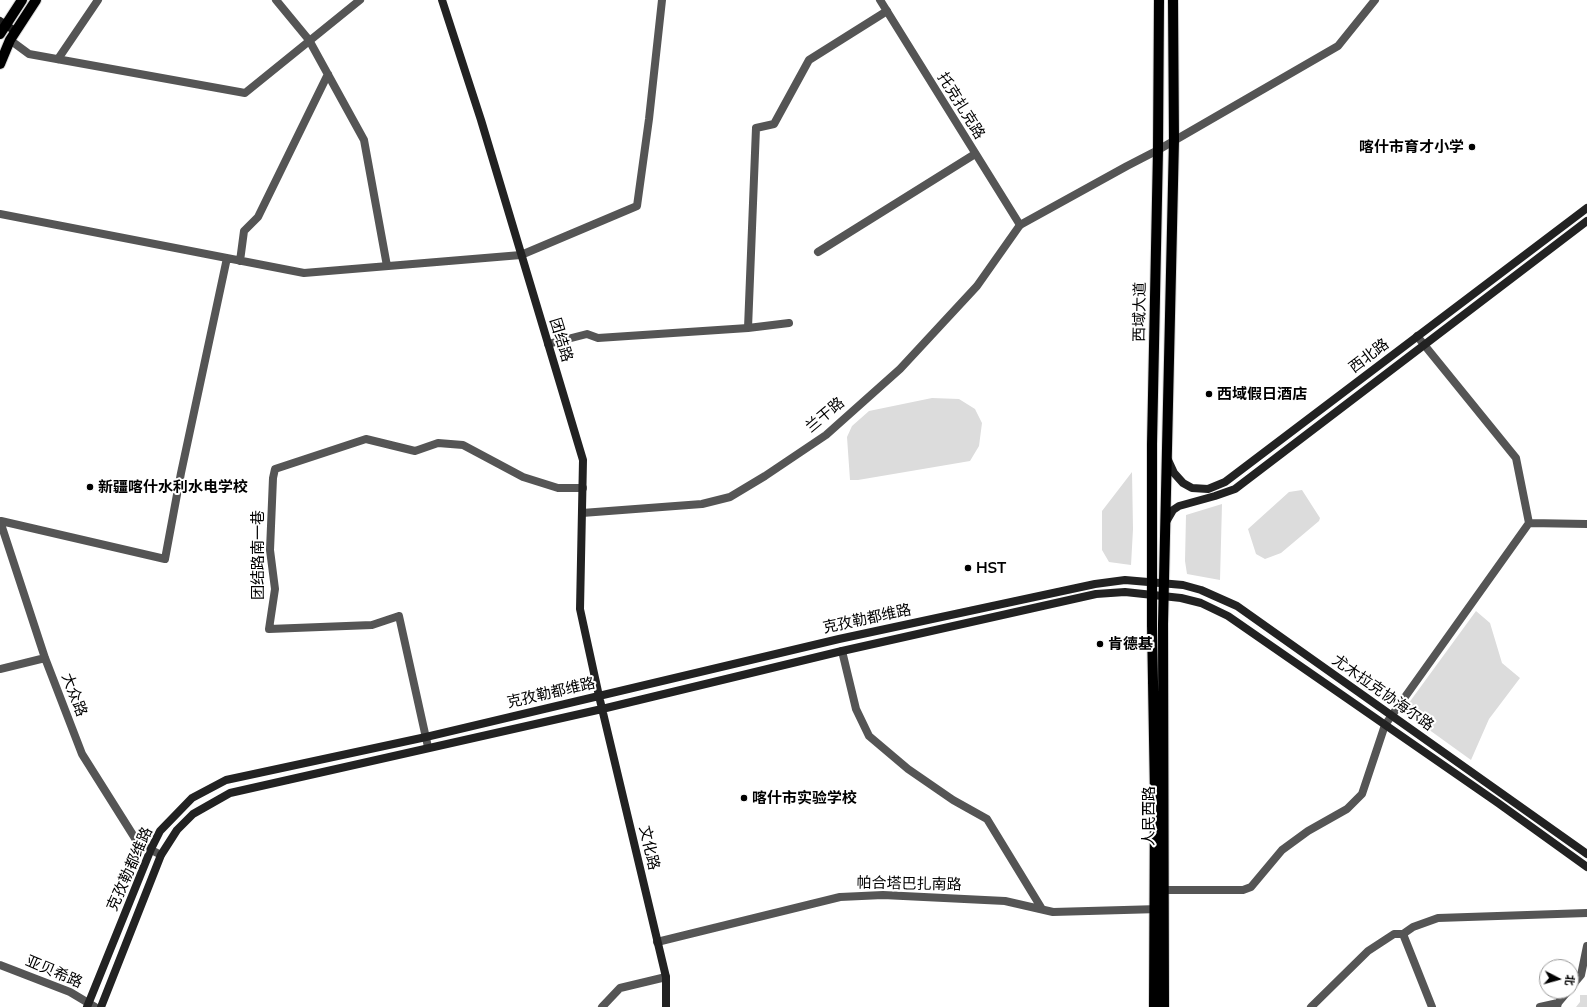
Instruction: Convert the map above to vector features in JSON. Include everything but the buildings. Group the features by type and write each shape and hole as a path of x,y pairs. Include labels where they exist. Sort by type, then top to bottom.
{"main road":[{"path":"10,40 0,34 3,23 22,0"},
{"path":"0,64 15,31 36,0"},
{"name":"团结路","path":"442,0 481,120 583,460 580,610 599,696"},
{"name":"西域大道","path":"1152,625 1152,444 1158,150 1159,0"},
{"name":"西域大道","path":"1163,624 1168,460 1174,140 1173,0"},
{"path":"3,23 15,31"},
{"name":"西北路","path":"1168,460 1174,473 1183,483 1192,488 1201,490 1216,487 1225,482 1587,208"},
{"name":"西北路","path":"1166,522 1173,510 1179,506 1235,489 1587,221"},
{"name":"克孜勒都维路","path":"90,1006 151,849 160,831 192,798 226,780 426,737 839,639 1095,584 1124,580 1152,582"},
{"name":"尤木拉克协海尔路","path":"1152,582 1165,582 1201,590 1237,606 1587,854"},
{"name":"克孜勒都维路","path":"101,1007 160,855 177,830 194,814 230,793 428,747 602,709 842,651 1096,594 1125,592 1152,594"},
{"name":"尤木拉克协海尔路","path":"1152,594 1181,598 1200,603 1228,616 1587,867"},
{"name":"人民西路","path":"1163,624 1159,909 1164,1007"},
{"name":"人民西路","path":"1152,625 1155,796 1159,890"},
{"name":"文化路","path":"599,696 666,977 666,1007"},
{"name":"人民西路","path":"1154,1007 1159,909"}],"street":[{"path":"58,59 98,0"},
{"path":"276,0 309,40 364,140 387,266"},
{"path":"10,40 29,54 245,93 360,0"},
{"path":"0,214 304,273 521,255 637,206 650,119 662,0"},
{"name":"托克扎克路","path":"880,0 1020,225"},
{"path":"1020,225 1158,150 1338,46 1375,0"},
{"path":"748,328 756,128 774,124 809,60 887,11"},
{"path":"240,261 244,231 258,217 328,74"},
{"path":"818,252 975,154"},
{"name":"兰干路","path":"582,513 702,504 730,497 765,476 826,435 900,369 977,286 1020,225"},
{"path":"0,521 165,559 181,472 227,258"},
{"path":"548,344 587,334 598,338 748,328 788,323"},
{"path":"1159,890 1243,890 1251,887 1282,850 1308,831 1347,809 1362,794 1385,725 1391,715 1529,522 1516,458 1418,336"},
{"name":"团结路南一巷","path":"428,747 399,616 372,625 269,629 275,589 270,550 273,478 275,469 366,438 415,451 438,443 463,445 523,477 558,488 583,488"},
{"name":"大众路","path":"0,521 45,658 82,754 138,843 160,855"},
{"path":"1529,522 1587,524"},
{"path":"842,651 856,709 869,736 908,769 952,800 987,818 1042,909"},
{"path":"0,669 45,658"},
{"name":"帕合塔巴扎南路","path":"657,942 840,897 883,895 1005,901 1053,912 1159,909"},
{"path":"1311,1007 1368,951 1394,934 1403,934 1413,927 1438,918 1587,913"},
{"path":"1403,934 1432,1007"},
{"path":"1579,977 1581,975 1587,946"},
{"name":"亚贝希路","path":"0,965 70,992 90,1006"},
{"path":"602,1007 620,988 666,977"},
{"path":"1540,1007 1558,1005"}],"shaded area":[{"path":"932,398 959,399 975,409 982,423 979,446 970,461 858,480 850,480 847,437 852,426 869,411"},
{"path":"1132,472 1133,529 1131,565 1109,562 1102,550 1102,511"},
{"path":"1302,490 1320,518 1319,521 1281,553 1265,559 1256,554 1248,529 1289,492"},
{"path":"1222,504 1220,580 1187,574 1185,561 1186,515"},
{"path":"1476,611 1490,623 1502,663 1520,678 1489,719 1471,760 1403,711"},
{"path":"1580,995 1587,995 1587,1007 1576,1007 1580,1002"}],"place":[{"name":"喀什市育才小学","path":"1472,147"},
{"name":"西域假日酒店","path":"1209,394"},
{"name":"新疆喀什水利水电学校","path":"90,487"},
{"name":"HST","path":"968,568"},
{"name":"肯德基","path":"1100,644"},
{"name":"喀什市实验学校","path":"744,798"}]}
